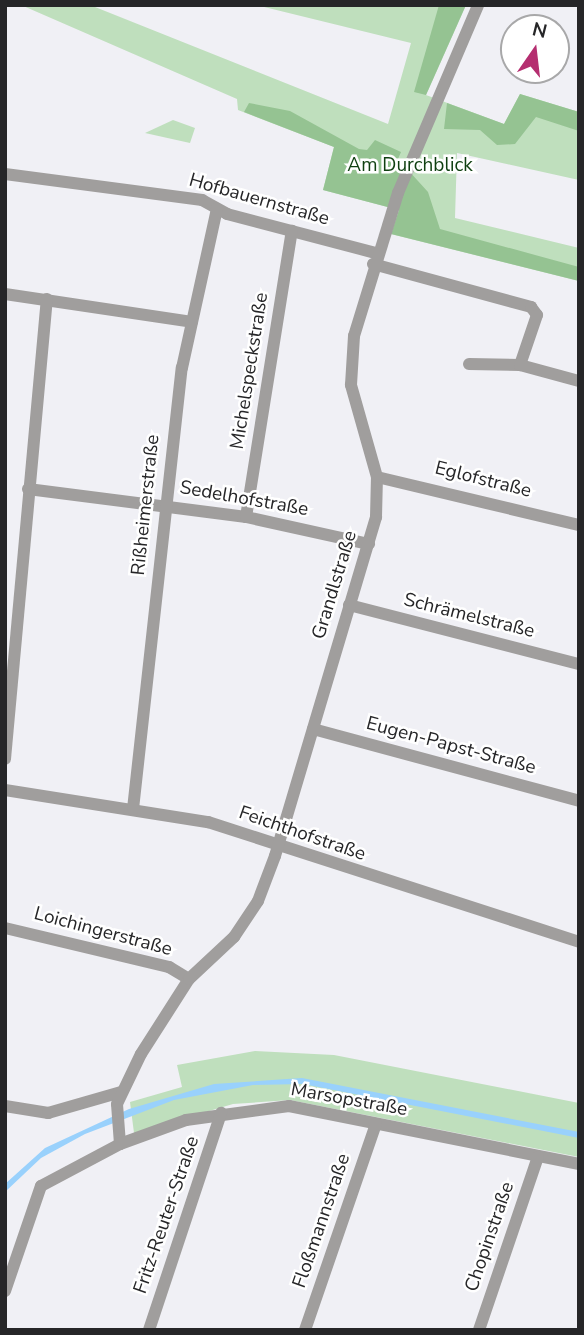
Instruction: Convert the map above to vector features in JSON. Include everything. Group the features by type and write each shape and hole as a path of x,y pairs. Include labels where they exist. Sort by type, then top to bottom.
{"street":[{"name":"Grandlstraße","path":"120,1144 115,1127 119,1098 189,979 234,937 258,901 278,846 369,544 377,477 351,385 354,336 374,258 478,5"},
{"name":"Hofbauernstraße","path":"5,174 202,200 217,209 531,307 537,315 520,365"},
{"name":"Rißheimerstraße","path":"133,809 166,505 192,321 217,209"},
{"name":"Michelspeckstraße","path":"246,517 292,231"},
{"path":"5,294 192,321"},
{"path":"5,760 47,299"},
{"path":"469,363 520,365 579,382"},
{"name":"Eglofstraße","path":"377,477 579,525"},
{"name":"Sedelhofstraße","path":"28,489 246,517 369,544"},
{"name":"Schrämelstraße","path":"349,605 579,664"},
{"name":"Eugen-Papst-Straße","path":"313,729 579,801"},
{"name":"Feichthofstraße","path":"5,790 208,822 579,942"},
{"name":"Loichingerstraße","path":"5,928 169,967 189,979"},
{"path":"5,1107 48,1113 119,1098"},
{"name":"Marsopstraße","path":"5,1291 41,1186 120,1144 221,1113 289,1106 579,1164"},
{"name":"Fritz-Reuter-Straße","path":"149,1330 221,1113"},
{"name":"Floßmannstraße","path":"305,1330 376,1124"},
{"name":"Chopinstraße","path":"479,1330 538,1157"}],"green space":[{"name":"Am Durchblick","path":"21,5 90,5 388,124 411,43 256,5 466,5 426,95 504,124 520,94 579,112 579,180 457,153 455,218 579,248 579,281 391,234 399,210 323,190 334,147 238,110 237,99"},
{"path":"439,5 466,5 426,95 414,92"},
{"path":"520,94 579,112 579,131 536,117 515,144 497,145 480,130 444,129 447,103 504,124"},
{"path":"249,103 290,111 359,149 367,150 375,140 401,152 398,159 428,192 440,229 579,267 579,281 391,234 399,210 323,190 334,147 244,112"},
{"path":"173,120 195,128 190,143 145,133"},
{"path":"255,1051 334,1055 579,1103 579,1157 290,1100 233,1104 134,1133 130,1102 182,1087 177,1065"}],"water":[{"path":"302,1078 579,1132 579,1138 303,1084 253,1085 174,1100 85,1134 41,1158 5,1192 5,1184 45,1148 129,1109 214,1084"}]}
